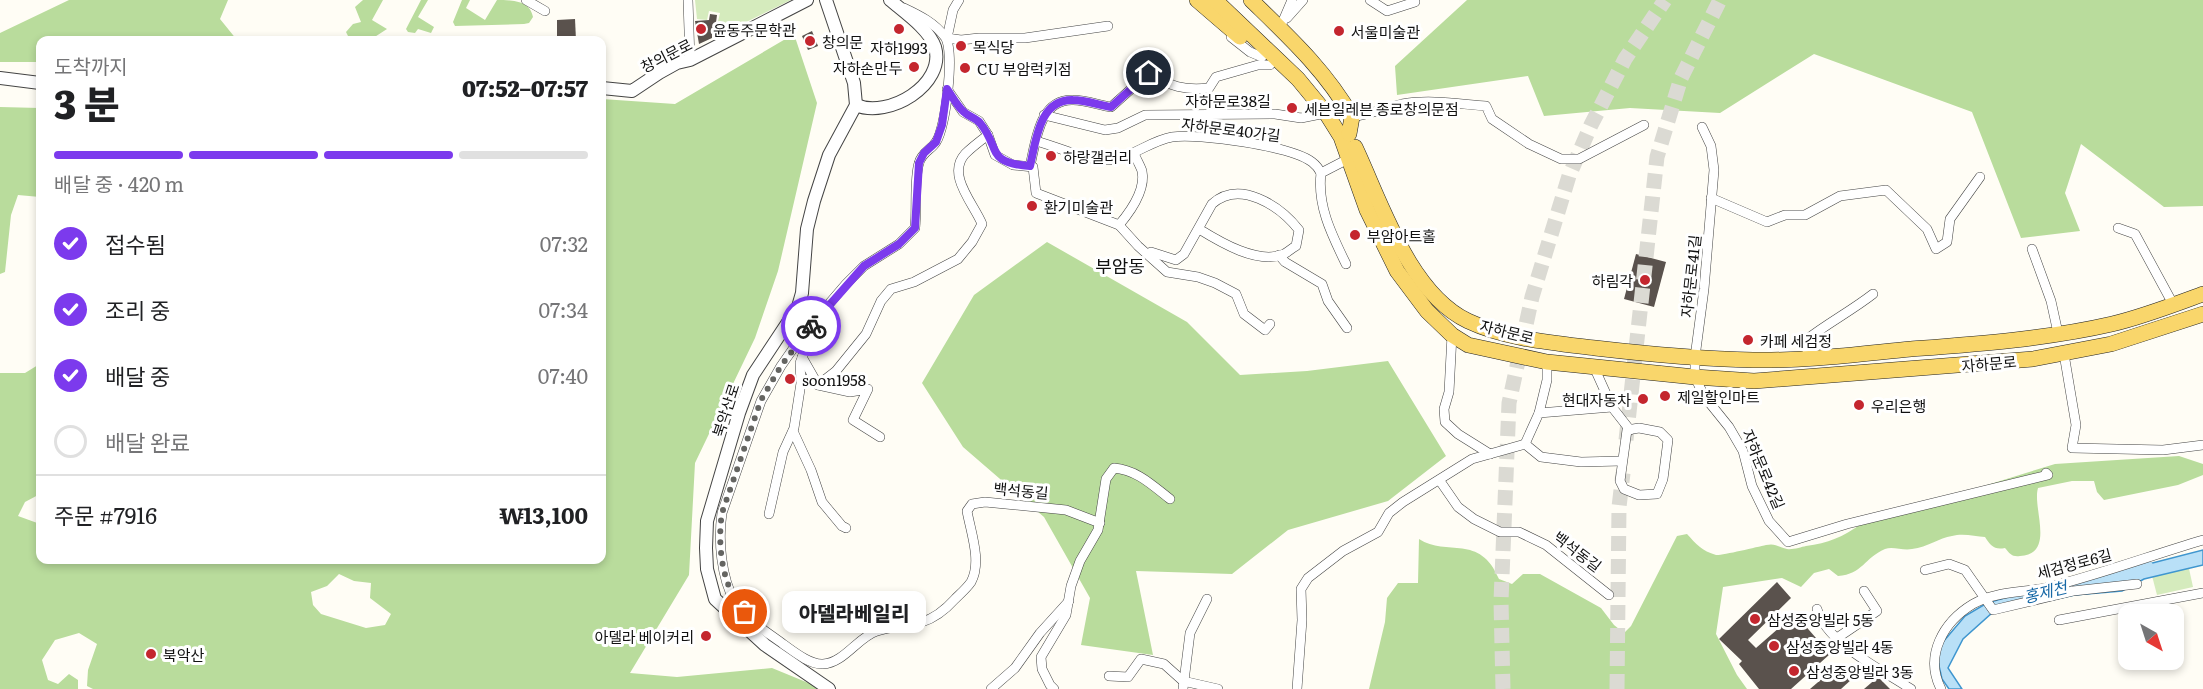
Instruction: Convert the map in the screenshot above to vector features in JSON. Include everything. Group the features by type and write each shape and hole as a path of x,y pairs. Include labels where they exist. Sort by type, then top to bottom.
{"main road":[{"path":"1197,0 1297,89 1312,95"},
{"name":"자하문로","path":"1215,0 1312,95 1326,113 1341,137 1368,210 1397,271 1427,311 1452,335 1468,345 1547,362 1695,378 1754,381 1999,363 2064,354 2111,344 2203,314"},
{"name":"자하문로","path":"1229,0 1281,49 1338,116 1349,134 1390,226 1419,275 1437,298 1467,321 1504,333 1562,344 1695,357 1755,360 1808,358 1964,345 2058,333 2111,324 2203,294"},
{"path":"1251,0 1281,25 1314,62 1339,95 1352,117 1349,134"}],"street":[{"path":"526,0 545,11"},
{"path":"688,0 690,60"},
{"name":"창의문로","path":"606,88 632,91 668,68 690,60 807,0"},
{"name":"백석동길","path":"959,0 953,10 947,38 950,61 942,125 936,142 924,153 919,163 915,228 899,244 864,266 781,366 761,400 726,502 720,527 721,549 728,585 735,603 754,622 788,648 814,663 824,664 837,659 875,631 922,622 945,609 970,583 976,566 968,511 972,504 985,502 1066,510 1100,523"},
{"path":"1188,0 1240,44 1266,61"},
{"path":"1281,25 1292,0"},
{"path":"1281,25 1303,0"},
{"path":"1370,0 1387,11 1415,2"},
{"path":"893,3 924,16 947,38 961,40 1025,38 1108,27"},
{"path":"827,4 854,83 856,105 874,109 902,102 921,88 935,66 937,58 934,45 928,36 893,3"},
{"path":"1030,166 1044,115 1054,104 1072,99 1111,107 1149,73 1171,86 1209,88 1216,77 1266,61"},
{"path":"0,78 36,82"},
{"path":"947,89 963,112 979,121 988,135 995,154 1013,165 1033,167 1036,193 1119,225 1167,272 1198,277 1215,283 1236,294 1244,314 1265,330 1270,324"},
{"path":"1352,117 1412,104 1486,106 1492,119 1529,144 1561,159 1579,159 1644,125"},
{"name":"북악산로","path":"829,689 765,645 715,599 707,569 706,521 753,375 798,307 802,293 807,229 814,201 829,155 856,105"},
{"name":"자하문로38길","path":"1044,115 1105,130 1119,128 1145,115 1275,114 1301,118 1326,113"},
{"name":"자하문로41길","path":"1695,378 1695,357 1704,289 1714,170 1711,146 1702,128"},
{"path":"818,385 836,371 866,334 881,301 891,289 914,282 958,259 972,242 982,224 960,183 960,161 988,135"},
{"name":"자하문로40가길","path":"1036,141 1094,159 1108,160 1134,153 1171,137 1191,136 1292,153 1313,163 1321,173"},
{"path":"1119,225 1129,213 1139,193 1142,173 1134,153"},
{"path":"1346,264 1325,214 1320,186 1321,173 1350,158"},
{"path":"1712,198 1767,222 1785,215 1805,215 1840,196 1886,190 1927,229 1936,249 1947,242 1950,219 1980,177"},
{"path":"1138,246 1160,257 1176,260 1184,254 1212,204 1219,198 1246,193 1289,217 1299,230 1296,246 1283,255 1261,256 1247,253 1199,228"},
{"path":"2118,228 2135,234 2174,304"},
{"path":"2032,249 2051,301 2058,333"},
{"path":"1279,255 1293,267 1322,284 1328,301 1347,328"},
{"path":"1808,358 1806,340 1829,322 1850,312 1873,294"},
{"path":"769,514 783,452 793,431 801,383 802,357 817,320"},
{"path":"1452,335 1449,392 1444,409 1445,422 1458,435 1490,454"},
{"path":"2064,354 2076,425 2072,447 2163,450 2203,445"},
{"path":"802,357 818,385 850,392 868,389 853,420 880,437"},
{"path":"1526,444 1539,413 1547,380 1547,362"},
{"path":"1594,367 1612,407 1630,430"},
{"name":"자하문로42길","path":"1695,378 1704,396 1729,427 1743,451 1752,486 1769,521 1788,542 1847,524 2048,475 2046,473"},
{"path":"1539,413 1612,407"},
{"path":"1639,428 1660,432 1668,440 1663,479 1657,494 1639,495 1624,489 1620,481 1622,461 1627,430 1639,428"},
{"path":"793,431 811,470 822,502 836,521 846,528"},
{"path":"1296,689 1302,620 1301,590 1308,578 1343,551 1378,532 1389,513 1403,502 1473,459 1526,444"},
{"path":"1526,444 1541,457 1581,462 1622,461"},
{"path":"1054,689 1042,669 1041,657 1066,615 1071,586 1080,561 1098,530 1106,479 1113,468 1128,469 1170,499"},
{"name":"백석동길","path":"1440,481 1458,507 1474,519 1500,532 1519,532 1546,545 1610,595"},
{"name":"세검정로6길","path":"1941,689 1935,670 1936,648 1952,621 1974,603 1985,598 2047,588 2203,540"},
{"path":"1924,570 1949,564 1965,570 1993,610 2073,591 2138,584"},
{"path":"1837,638 1877,611 1864,591"},
{"path":"2059,620 2203,593"},
{"path":"991,689 1015,669 1040,633 1070,599"},
{"path":"1183,685 1190,633 1207,599"},
{"path":"1817,609 1820,619 1837,638 1911,689"},
{"path":"1109,676 1128,677 1141,659 1164,664 1183,685 1218,689"}],"green space":[{"path":"69,0 228,0 220,19 234,36 36,36 36,62 0,62 0,33"},
{"path":"363,0 383,0 372,20 387,29 376,36 348,36 346,32 353,24 361,22 355,7"},
{"path":"421,0 428,0 418,17 434,27 431,33 418,29 415,33 408,32 406,29"},
{"path":"462,0 470,0 466,8 485,20 497,0 524,4 533,17 529,23 524,24 455,26 453,22"},
{"path":"695,0 791,0 714,38 720,13 709,11 707,20 697,19"},
{"path":"1467,0 2203,0 2203,206 2164,207 2081,144 2065,193 2080,231 2021,238 1972,112 1814,54 1720,113 1630,108 1544,116 1528,76 1397,95 1395,66"},
{"path":"794,34 817,103 778,271 755,338 695,463 689,575 630,673 677,677 772,668 823,689 93,689 87,686 88,670 97,644 79,633 55,640 42,660 48,680 58,684 69,674 78,680 78,689 0,689 0,373 25,373 36,366 36,496 25,502 18,516 36,523 36,564 606,564 606,99 675,104","holes":["339,574 354,581 371,583 370,598 391,614 385,625 366,628 321,614 313,605 311,592 327,586"]},
{"path":"0,107 36,108 36,197 18,195 11,215 5,272 0,274"},
{"path":"1047,242 1187,322 1240,375 1307,371 1388,361 1446,456 1388,501 1288,530 1232,574 1136,571 1153,655 1081,645 1090,598 1044,517 963,447 922,383 974,295"},
{"path":"2179,456 2203,464 2203,475 2178,485 2104,500 2097,492 2094,481 2072,481 2038,488 2040,539 2037,547 2031,553 2015,556 2005,548 1993,547 1985,537 1956,535 1918,548 1885,549 1853,572 1838,576 1829,569 1814,573 1801,587 1782,578 1723,587 1716,634 1737,675 1747,689 1369,689 1385,622 1387,598 1398,583 1418,583 1419,539 1430,544 1473,551 1491,565 1499,579 1512,584 1523,574 1540,574 1601,608 1614,625 1624,633 1631,626 1677,536 1687,534 1696,544 1716,555 1769,545 1794,549 1828,541 1861,524 2055,464"},
{"path":"2188,564 2193,587 2157,595 2151,572"}],"water":[{"name":"홍제천","path":"2203,550 2203,565 2144,579 2122,591 2075,595 1992,613 1963,639 1948,668 1962,689 1949,689 1942,679 1937,657 1943,642 1965,616 1987,603 2022,593 2095,582 2112,583 2133,568"}],"building":[{"name":"윤동주문학관","path":"710,14 717,15 715,30 712,29 712,38 699,44 695,21 709,20"},
{"path":"575,19 576,36 557,36 557,20"},
{"name":"창의문","path":"812,31 818,46 808,50 802,36"},
{"name":"하림각","path":"1636,254 1666,262 1654,307 1624,299"},
{"path":"1777,582 1791,598 1748,640 1756,648 1795,614 1830,654 1791,689 1759,689 1739,664 1742,661 1719,639"},
{"path":"1838,665 1852,679 1841,689 1810,689"},
{"path":"1878,677 1890,689 1864,689"}],"waterway":[{"name":"홍제천","path":"2042,593 2146,568"}],"tunnel":[{"path":"1503,689 1501,601 1509,403 1532,297 1569,176 1591,125 1625,59 1665,0"},
{"path":"1626,440 1657,157 1681,78 1720,0"},
{"path":"1617,689 1619,507 1623,473"}],"way so far":[{"path":"745,612 735,603 728,585 721,549 722,513 747,448 752,423 761,400 781,366 811,326"}],"place":[{"name":"윤동주문학관","path":"701,29"},
{"name":"자하1993","path":"899,29"},
{"name":"서울미술관","path":"1339,31"},
{"name":"창의문","path":"810,41"},
{"name":"목식당","path":"961,46"},
{"name":"자하손만두","path":"914,67"},
{"name":"CU 부암럭키점","path":"965,68"},
{"name":"세븐일레븐 종로창의문점","path":"1292,108"},
{"name":"하랑갤러리","path":"1051,156"},
{"name":"환기미술관","path":"1032,206"},
{"name":"부암아트홀","path":"1355,235"},
{"name":"하림각","path":"1645,280"},
{"name":"카페 세검정","path":"1748,340"},
{"name":"soon1958","path":"790,379"},
{"name":"제일할인마트","path":"1665,396"},
{"name":"현대자동차","path":"1643,399"},
{"name":"우리은행","path":"1859,405"},
{"name":"아델라베일리","path":"745,612"},
{"name":"삼성중앙빌라 5동","path":"1755,619"},
{"name":"아델라 베이커리","path":"706,636"},
{"name":"삼성중앙빌라 4동","path":"1774,646"},
{"name":"북악산","path":"151,654"},
{"name":"삼성중앙빌라 3동","path":"1794,671"}],"district":[{"name":"부암동","path":"1120,265"}],"route":[{"path":"811,326 864,266 899,244 915,228 919,163 924,153 936,142 942,125 947,89 963,112 979,121 988,135 995,154 1013,165 1030,166 1044,115 1054,104 1072,99 1111,107 1149,73"}]}
